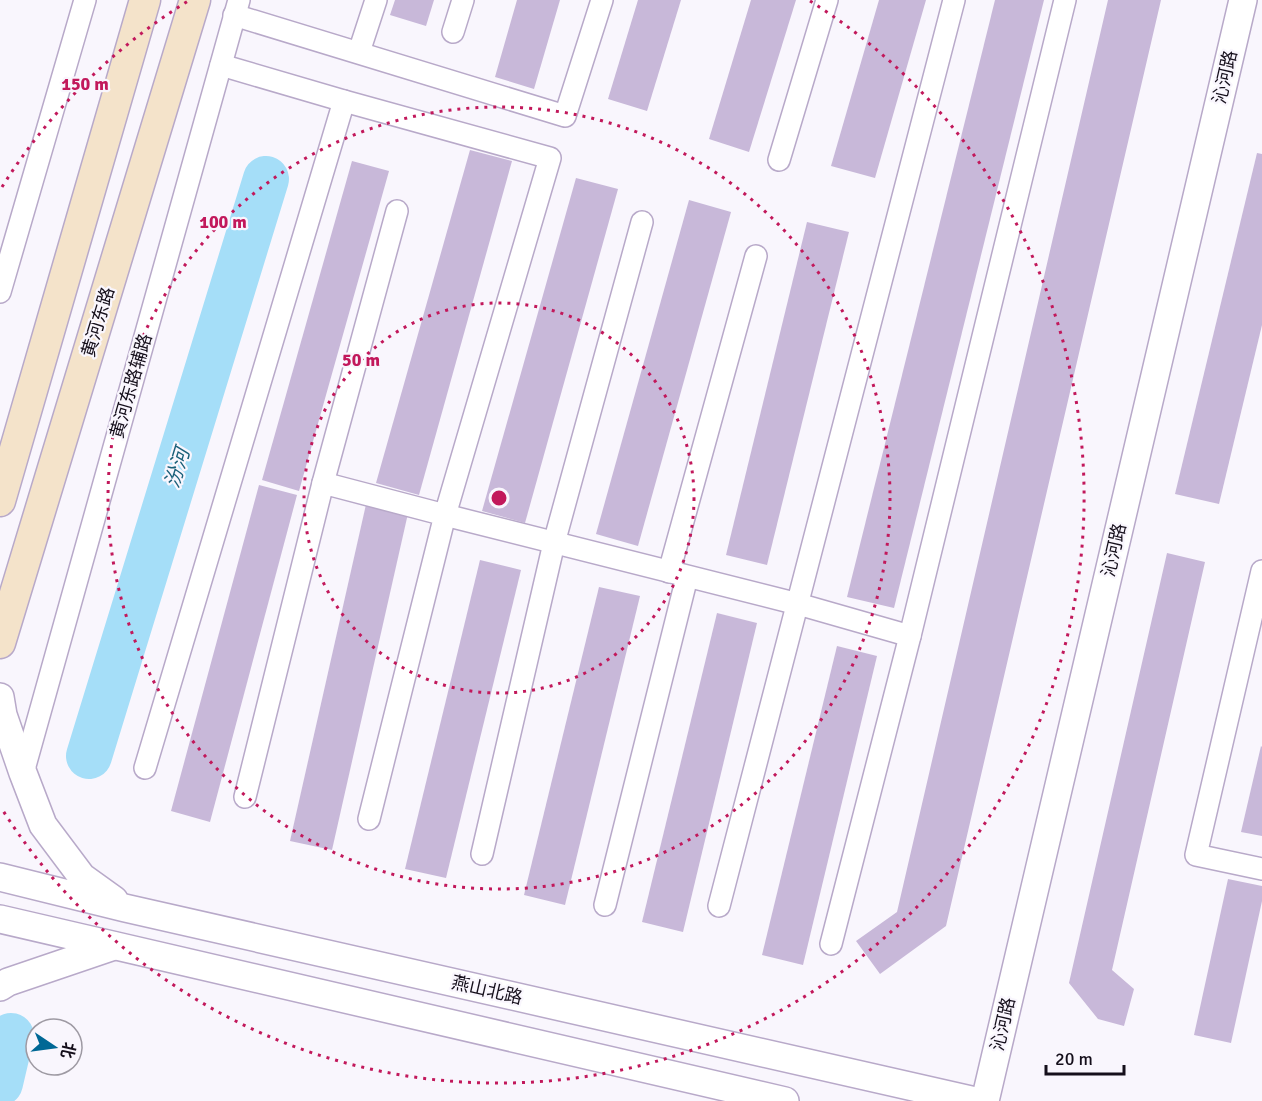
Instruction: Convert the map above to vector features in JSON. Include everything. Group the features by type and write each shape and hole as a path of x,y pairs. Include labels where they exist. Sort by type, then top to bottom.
{"main road":[{"path":"0,501 145,0"},
{"name":"黄河东路","path":"0,644 195,0"}],"street":[{"path":"0,292 85,0"},
{"path":"359,52 376,0"},
{"path":"453,32 463,0"},
{"path":"237,8 359,52 566,116 602,0"},
{"path":"779,160 827,0"},
{"path":"719,906 954,0"},
{"path":"831,944 910,636 1065,0"},
{"name":"沁河路","path":"985,1101 1243,0"},
{"name":"黄河东路辅路","path":"23,773 237,8"},
{"path":"221,65 550,158 445,515 369,819"},
{"path":"145,768 344,101"},
{"path":"245,797 323,483 397,211"},
{"path":"482,854 554,543 642,222"},
{"path":"605,905 678,574 756,256"},
{"path":"323,483 798,604 910,636"},
{"path":"1262,571 1197,855 1262,869"},
{"path":"0,697 3,715 44,825 82,877 125,908"},
{"name":"燕山北路","path":"0,877 125,908 975,1101"},
{"path":"0,919 740,1096 785,1101"},
{"path":"0,987 8,982 114,946"}],"building":[{"path":"395,0 434,0 426,26 390,15"},
{"path":"517,0 560,0 534,89 495,77"},
{"path":"638,0 681,0 647,111 608,99"},
{"path":"751,0 796,0 749,152 709,139"},
{"path":"879,0 926,0 875,178 831,166"},
{"path":"995,0 1044,0 894,608 847,597"},
{"path":"1108,0 1161,0 946,926 880,974 856,941 897,912"},
{"path":"470,150 512,161 419,495 376,483"},
{"path":"1257,153 1262,154 1262,325 1219,504 1175,494"},
{"path":"352,161 389,171 299,491 262,480"},
{"path":"576,178 618,189 525,523 482,511"},
{"path":"689,200 731,212 638,546 596,534"},
{"path":"807,222 849,232 767,565 726,555"},
{"path":"259,485 297,495 210,822 171,811"},
{"path":"367,500 409,509 332,850 290,841"},
{"path":"1167,553 1205,562 1112,970 1134,989 1124,1026 1098,1019 1069,983"},
{"path":"480,560 521,570 446,878 405,869"},
{"path":"599,587 640,596 565,905 524,895"},
{"path":"717,613 757,623 683,932 642,922"},
{"path":"837,646 877,656 803,965 762,955"},
{"path":"1262,747 1262,836 1241,832"},
{"path":"1228,879 1262,886 1262,901 1231,1043 1194,1035"}],"waterway":[{"name":"汾河","path":"89,756 266,179"},
{"name":"汾河","path":"0,1083 11,1036"}]}
